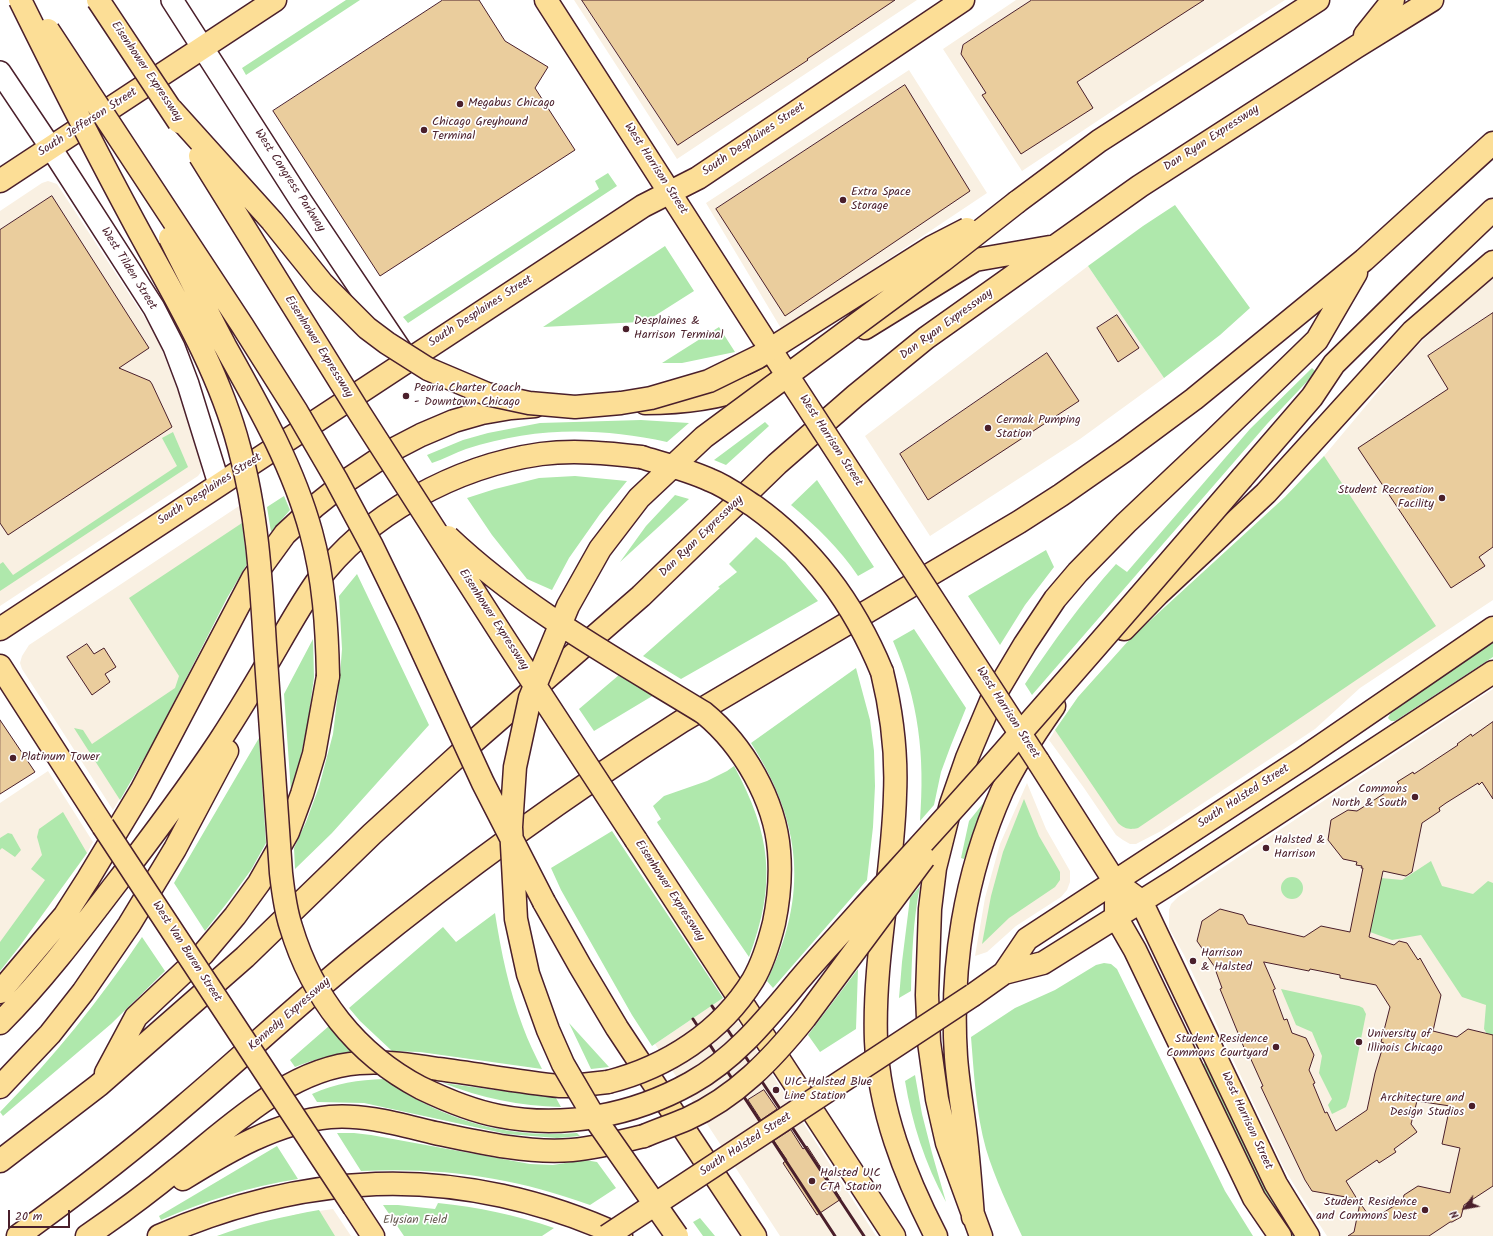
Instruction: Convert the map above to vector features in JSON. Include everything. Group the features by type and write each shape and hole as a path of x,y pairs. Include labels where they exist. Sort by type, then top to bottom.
{"main road":[{"path":"20,0 87,134 202,348 229,413 240,447 256,533 262,593 281,873 285,901 292,931 309,974 336,1018 350,1035 365,1049 408,1081 433,1094 477,1110 495,1116 514,1119 552,1121 591,1117 637,1107 666,1096 705,1074 747,1039 1019,736 1312,397 1334,364 1493,210"},
{"path":"29,0 118,138 242,325 297,412 336,479 372,546 408,620 482,783 544,902 617,1028 755,1236"},
{"name":"Eisenhower Expressway","path":"98,0 171,109 422,511 894,1236"},
{"name":"South Jefferson Street","path":"0,181 275,0"},
{"name":"West Harrison Street","path":"546,0 1115,882 1141,902 1276,1184 1308,1236"},
{"name":"South Desplaines Street","path":"0,629 644,206 698,178 964,0"},
{"path":"677,1236 594,1117 563,1064 548,1030 528,974 516,919 511,827 515,767 530,698 568,606 600,549 639,498 704,437 942,261 1017,202 1099,141 1318,0"},
{"path":"1356,47 1393,0"},
{"name":"Dan Ryan Expressway","path":"99,1085 245,957 372,834 472,743 641,596 777,464 838,410 926,338 1140,186 1432,0"},
{"path":"171,109 272,221 322,283 367,328 387,343 428,369 487,394 529,403 575,407 621,403 651,398 710,381 758,356 932,248 1017,202"},
{"path":"0,1161 99,1085 136,1016 203,954 235,916 259,883 288,832 302,794 314,754 328,676 325,606 319,563 311,531 302,505 262,412 224,344 118,138"},
{"path":"977,1226 947,1143 937,1099 929,1042 927,995 930,909 935,868 951,804 967,758 991,701 1025,644 1056,599 1078,572 1126,523 1317,340 1364,260 1493,142"},
{"path":"1312,397 1344,371 1420,296 1493,230"},
{"path":"0,992 60,920 88,879 141,791 253,578 285,534 314,507 349,479 394,449 421,435 482,413 511,408 580,402 671,403 715,397 753,386 871,325 975,260 1056,246"},
{"name":"Kennedy Expressway","path":"18,1236 86,1186 167,1120 355,957 446,886 565,798 682,721 975,549 1061,495 1124,451 1194,398 1364,260"},
{"path":"977,1226 956,1057 956,987 960,934 972,876 989,825 1003,791 1032,738 1068,687 1158,594 1266,493 1413,331 1493,262"},
{"path":"0,1023 41,980 66,950 152,837 218,744 317,582 335,559 358,538 389,514 426,492 463,474 499,463 542,454 600,452 641,457 710,480 733,492 777,523 805,550 844,598 859,621 882,672 890,704 894,733 896,788 893,833 878,967 876,1042 878,1064 892,1133 906,1173 936,1236"},
{"path":"87,1236 137,1201 263,1102 298,1081 314,1074 340,1066 360,1063 393,1063 560,1086 608,1082 651,1068 688,1047 715,1025 743,994 763,960 770,937 779,892 779,850 772,817 757,781 740,750 718,724 704,713 528,603 462,550 422,511"},
{"name":"South Halsted Street","path":"607,1236 973,995 1004,973 1027,939 1302,759 1493,628"},
{"path":"0,1087 50,1034 83,992 129,925 175,849 206,791 275,651"},
{"name":"West Van Buren Street","path":"0,666 103,826 373,1236"},
{"name":"South Halsted Street","path":"1004,973 1043,963 1141,902 1493,672"},
{"path":"137,1201 181,1180 205,1165 266,1134 287,1126 324,1118 355,1117 384,1121 463,1138 530,1149 571,1150 600,1146 644,1136 687,1119 730,1094 775,1054 805,1018 921,864 969,790"},
{"path":"1115,882 1116,917 1135,950 1254,1198 1280,1236"},
{"path":"159,1236 194,1221 254,1203 332,1188 377,1184 450,1188 499,1195 567,1214 621,1236"}],"street":[{"name":"West Congress Parkway","path":"172,0 301,201 408,360"},
{"name":"West Tilden Street","path":"0,72 154,308 174,347 188,384 219,484"}],"shaded area":[{"path":"574,0 917,0 677,159"},
{"path":"1016,0 1285,0 1022,171 943,49"},
{"name":"Extra Space Storage","path":"909,70 987,193 782,330 706,203"},
{"path":"48,181 57,184 156,335 181,399 201,464 201,472 198,476 0,606 0,211 42,183"},
{"name":"Cermak Pumping Station","path":"1088,266 1164,378 1080,439 930,536 865,436"},
{"path":"1493,274 1493,600 1360,688 1315,729 1161,831 1136,844 1130,844 1123,840 1116,835 1049,740 1055,730 1078,697 1130,639 1285,497 1324,456 1411,352 1483,281"},
{"path":"239,506 247,564 227,598 153,743 113,810 22,669 20,663 22,656 29,645"},
{"name":"University of Illinois Chicago","path":"1493,689 1493,1236 1327,1236 1284,1168 1184,955 1169,928 1169,910 1171,904 1178,897"},
{"path":"48,771 93,842 87,853 0,971 0,803"},
{"path":"1027,783 1046,829 1070,871 1070,882 1067,890 1061,897 1016,926 987,952 975,956 985,898 1000,844"},
{"path":"723,998 876,1236 780,1236 655,1044"},
{"path":"333,1209 351,1236 217,1236 298,1214"}],"green space":[{"path":"346,0 360,0 246,75 242,68"},
{"path":"608,173 617,186 408,323 403,317 599,189 595,181"},
{"path":"1175,205 1250,308 1220,335 1164,378 1088,266"},
{"path":"665,246 694,291 653,317 640,322 543,327"},
{"path":"719,327 735,352 682,363 662,363"},
{"path":"1312,368 1316,372 1267,424 1032,695 1025,684 1068,622 1103,578 1116,564 1127,572 1250,429"},
{"path":"641,420 689,423 667,442 641,437 591,432 541,433 491,442 466,449 432,463 427,455 463,440 488,433 540,423"},
{"path":"765,422 769,426 726,465 714,460"},
{"path":"173,432 188,467 0,591 0,564 3,562 13,575 177,466 162,438"},
{"path":"1324,456 1436,626 1138,828 1130,829 1123,827 1118,823 1055,730 1078,697 1130,639 1285,497"},
{"path":"575,476 627,481 600,514 569,558 552,590 527,579 492,535 467,498 539,478"},
{"path":"817,480 874,567 858,576 827,538 791,505"},
{"path":"675,495 689,499 620,562 646,526"},
{"path":"284,496 290,510 271,532 267,507"},
{"path":"242,523 247,564 227,598 153,743 120,800 74,728 83,730 92,744 175,688 179,676 129,598"},
{"path":"756,537 785,562 818,601 681,679 643,656 720,588 718,587 737,572 729,564"},
{"path":"1046,550 1054,567 1025,605 1000,645 968,596"},
{"path":"357,574 429,725 332,833 295,869 294,848 306,822 319,787 333,734 342,649 339,596"},
{"path":"914,629 966,708 941,772 934,805 920,821 922,774 918,729 909,685 893,641"},
{"path":"1493,638 1493,657 1395,721 1391,721 1388,718 1390,714"},
{"path":"313,639 314,677 308,721 300,760 291,792 284,694"},
{"path":"856,668 870,720 874,751 875,786 873,827 867,880 773,988 767,981 780,949 789,919 794,889 794,860 790,831 781,802 768,773 751,743"},
{"path":"619,675 654,695 594,731 579,709"},
{"path":"259,738 266,843 251,870 205,931 174,883"},
{"path":"734,766 756,814 766,859 764,906 749,957 658,824 657,822 661,819 653,806 664,796 707,781"},
{"path":"1024,799 1039,836 1060,872 1060,880 1055,887 1009,918 982,944 991,896 1003,852"},
{"path":"985,801 964,859 961,858 969,821"},
{"path":"63,812 87,853 0,971 0,942 45,880 31,869 42,855 37,837 39,829"},
{"path":"612,831 723,998 652,1046 632,1015 561,890 551,868"},
{"path":"8,833 12,834 21,850 15,857 2,848 0,850 0,838"},
{"path":"1431,861 1442,886 1473,894 1488,881 1493,883 1493,1037 1490,1039 1484,1029 1486,1005 1462,997 1421,935 1392,940 1370,932 1381,878 1402,880"},
{"path":"1288,877 1296,877 1303,884 1303,892 1296,899 1288,899 1281,892 1281,884"},
{"path":"920,886 914,925 911,991 899,998 910,898"},
{"path":"495,913 503,956 518,1013 527,1038 542,1069 420,1052 392,1051 360,1021 349,1008 443,927 456,942"},
{"path":"142,937 165,971 111,1024 3,1116 0,1112 39,1071 93,1006"},
{"path":"1104,963 1111,964 1117,969 1225,1191 1253,1236 1022,1236 1007,1204 986,1149 974,1079 971,1037 1015,1008 1055,990 1096,965"},
{"path":"858,969 856,1029 820,1052 808,1035"},
{"path":"1281,989 1359,1006 1363,1008 1366,1014 1349,1099 1346,1107 1332,1114 1328,1105 1332,1099 1319,1073 1322,1056 1312,1032 1296,1025"},
{"path":"569,1023 609,1067 591,1069"},
{"path":"329,1026 353,1052 338,1054 295,1067 290,1060"},
{"path":"1205,1063 1226,1094 1302,1236 1287,1236 1261,1198 1199,1067"},
{"path":"915,1075 922,1114 946,1202 938,1188 920,1143 911,1112 905,1081"},
{"path":"384,1079 429,1106 476,1124 525,1133 577,1133 580,1136 557,1138 507,1134 364,1103 317,1102 312,1094 330,1087 347,1083"},
{"path":"443,1083 556,1098 561,1107 516,1103 486,1097"},
{"path":"337,1133 371,1135 530,1164 553,1165 585,1160 597,1162 616,1188 590,1205 533,1187 477,1176 421,1171 361,1171"},
{"path":"277,1146 298,1179 228,1195 161,1220 159,1216"},
{"name":"Elysian Field","path":"438,1203 497,1212 554,1228 542,1236 404,1236 383,1205 435,1209"},
{"path":"319,1210 335,1236 217,1236 267,1221"},
{"path":"700,1218 715,1236 703,1236 693,1222"}],"building":[{"name":"Chicago Greyhound Terminal","path":"443,0 479,0 505,41 548,67 535,88 575,150 380,276 273,111"},
{"path":"582,0 895,0 807,59 808,60 678,145"},
{"path":"1032,0 1204,0 1077,82 1093,108 1021,154 982,95 986,93 961,54 963,45"},
{"name":"Extra Space Storage","path":"905,85 970,191 785,316 716,209"},
{"path":"52,196 149,348 119,368 150,381 172,427 8,535 0,523 0,230"},
{"name":"Student Recreation Facility","path":"1493,313 1493,547 1479,557 1485,566 1451,588 1358,448 1448,389 1428,356"},
{"path":"1117,315 1139,348 1118,362 1097,328"},
{"name":"Cermak Pumping Station","path":"1047,353 1079,401 928,500 900,454"},
{"path":"87,644 94,654 104,648 116,667 105,674 110,682 92,695 67,657"},
{"name":"Platinum Tower","path":"0,720 35,772 0,794"},
{"path":"1493,722 1493,799 1482,782 1479,785 1478,783 1439,808 1440,811 1422,823 1412,872 1406,876 1383,871 1369,937 1394,945 1399,941 1407,943 1418,960 1420,958 1441,995 1433,1031 1457,1037 1468,1029 1493,1035 1493,1186 1464,1205 1461,1217 1450,1222 1429,1236 1348,1236 1354,1232 1360,1203 1372,1220 1403,1200 1404,1195 1418,1186 1450,1193 1460,1148 1442,1144 1450,1106 1417,1101 1411,1124 1417,1132 1394,1149 1396,1152 1379,1163 1377,1160 1346,1181 1357,1199 1312,1191 1305,1180 1261,1087 1263,1086 1249,1055 1247,1055 1220,989 1222,988 1214,966 1197,941 1202,921 1220,909 1243,915 1248,924 1304,937 1321,926 1350,932 1363,868 1361,868 1362,866 1356,865 1357,862 1343,859 1328,840 1331,820 1348,810 1357,811 1399,784 1397,782 1413,772 1414,774 1458,745 1457,744 1471,734 1472,736","holes":["1264,962 1309,971 1310,969 1340,975 1340,978 1376,985 1390,1007 1381,1042 1384,1043 1375,1073 1367,1110 1336,1131 1327,1112 1325,1113 1313,1084 1315,1083 1309,1070 1314,1055 1306,1038 1292,1033 1287,1019 1284,1020 1273,990 1275,989"]},
{"path":"764,1090 777,1109 761,1120 748,1100"},
{"name":"Halsted UIC CTA Station","path":"791,1130 803,1149 807,1146 841,1199 817,1215 783,1163 787,1160 774,1141"}],"railway":[{"path":"712,1006 864,1236"},
{"path":"693,1019 835,1236"}],"place":[{"name":"Megabus Chicago","path":"460,104"},
{"name":"Chicago Greyhound Terminal","path":"424,130"},
{"name":"Extra Space Storage","path":"843,200"},
{"name":"Desplaines & Harrison Terminal","path":"626,329"},
{"name":"Peoria Charter Coach - Downtown Chicago","path":"406,396"},
{"name":"Cermak Pumping Station","path":"988,428"},
{"name":"Student Recreation Facility","path":"1442,498"},
{"name":"Platinum Tower","path":"13,758"},
{"name":"Commons North & South","path":"1415,797"},
{"name":"Halsted & Harrison","path":"1266,848"},
{"name":"Harrison & Halsted","path":"1193,961"},
{"name":"University of Illinois Chicago","path":"1359,1042"},
{"name":"Student Residence Commons Courtyard","path":"1276,1047"},
{"name":"UIC-Halsted Blue Line Station","path":"776,1090"},
{"name":"Architecture and Design Studios","path":"1472,1106"},
{"name":"Halsted UIC CTA Station","path":"812,1181"},
{"name":"Student Residence and Commons West","path":"1425,1210"}]}
